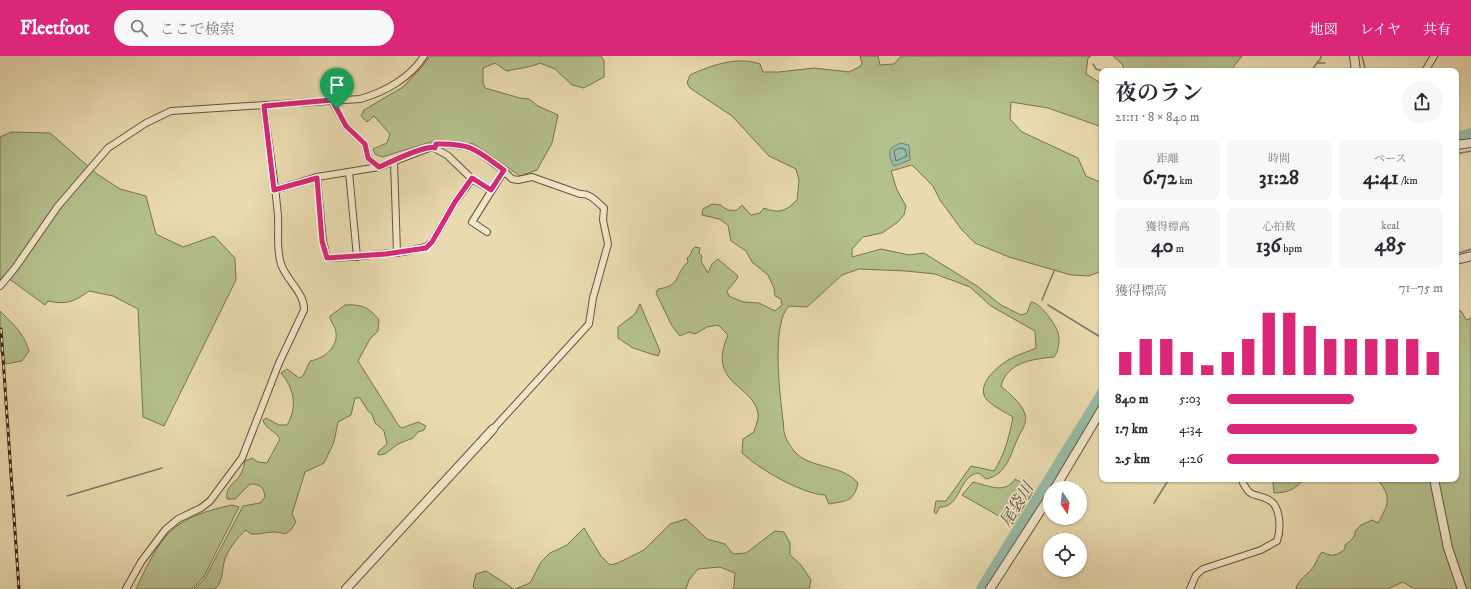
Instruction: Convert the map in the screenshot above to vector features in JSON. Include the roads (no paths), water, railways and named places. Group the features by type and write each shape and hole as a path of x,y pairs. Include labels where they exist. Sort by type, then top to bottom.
{"street":[{"path":"0,286 15,268 63,200 108,148 131,132 170,111 209,107 264,106 360,99 375,94 416,68 424,56"},
{"path":"1354,56 1356,68"},
{"path":"1427,68 1434,56"},
{"path":"332,100 346,126 365,144 368,158 379,167"},
{"path":"126,589 141,562 165,530 178,519 201,508 210,501 242,458 279,363 304,310 304,305 300,296 282,268 278,256 278,217 264,106"},
{"path":"1459,145 1471,143"},
{"path":"346,589 589,324 593,298 608,244 603,220 604,208 596,200 586,194 575,192 532,177 518,180 512,179 504,170 474,148 448,144 436,144 435,148"},
{"path":"274,190 317,178 379,167 432,147 448,155 472,178 491,190"},
{"path":"394,161 397,253"},
{"path":"487,232 472,222 504,170"},
{"path":"349,172 357,257"},
{"path":"317,178 322,241 327,258 397,253 426,248 432,242 455,202 472,178"},
{"path":"1459,259 1471,256"},
{"path":"1059,481 1099,414"},
{"path":"1190,589 1196,575 1203,569 1255,553 1277,540 1280,531 1274,505 1269,500 1250,494 1243,482"},
{"path":"1435,482 1448,548 1462,589"},
{"path":"990,589 1043,507"}],"water":[{"path":"900,143 909,145 910,160 894,166 890,158 890,149"}],"waterway":[{"path":"1317,62 1320,60 1321,56"},
{"path":"1362,56 1365,68"},
{"path":"1313,68 1317,63 1325,63"},
{"path":"1093,64 1096,69 1099,70"},
{"name":"尾袋川","path":"1459,136 1471,133"},
{"path":"1459,153 1471,151"},
{"path":"1459,253 1471,249"},
{"path":"1042,300 1054,271"},
{"path":"1048,305 1099,336"},
{"name":"尾袋川","path":"981,589 1099,398"},
{"path":"67,496 162,468"},
{"path":"1154,503 1167,482"}],"railway":[{"path":"1,329 19,589"}]}
